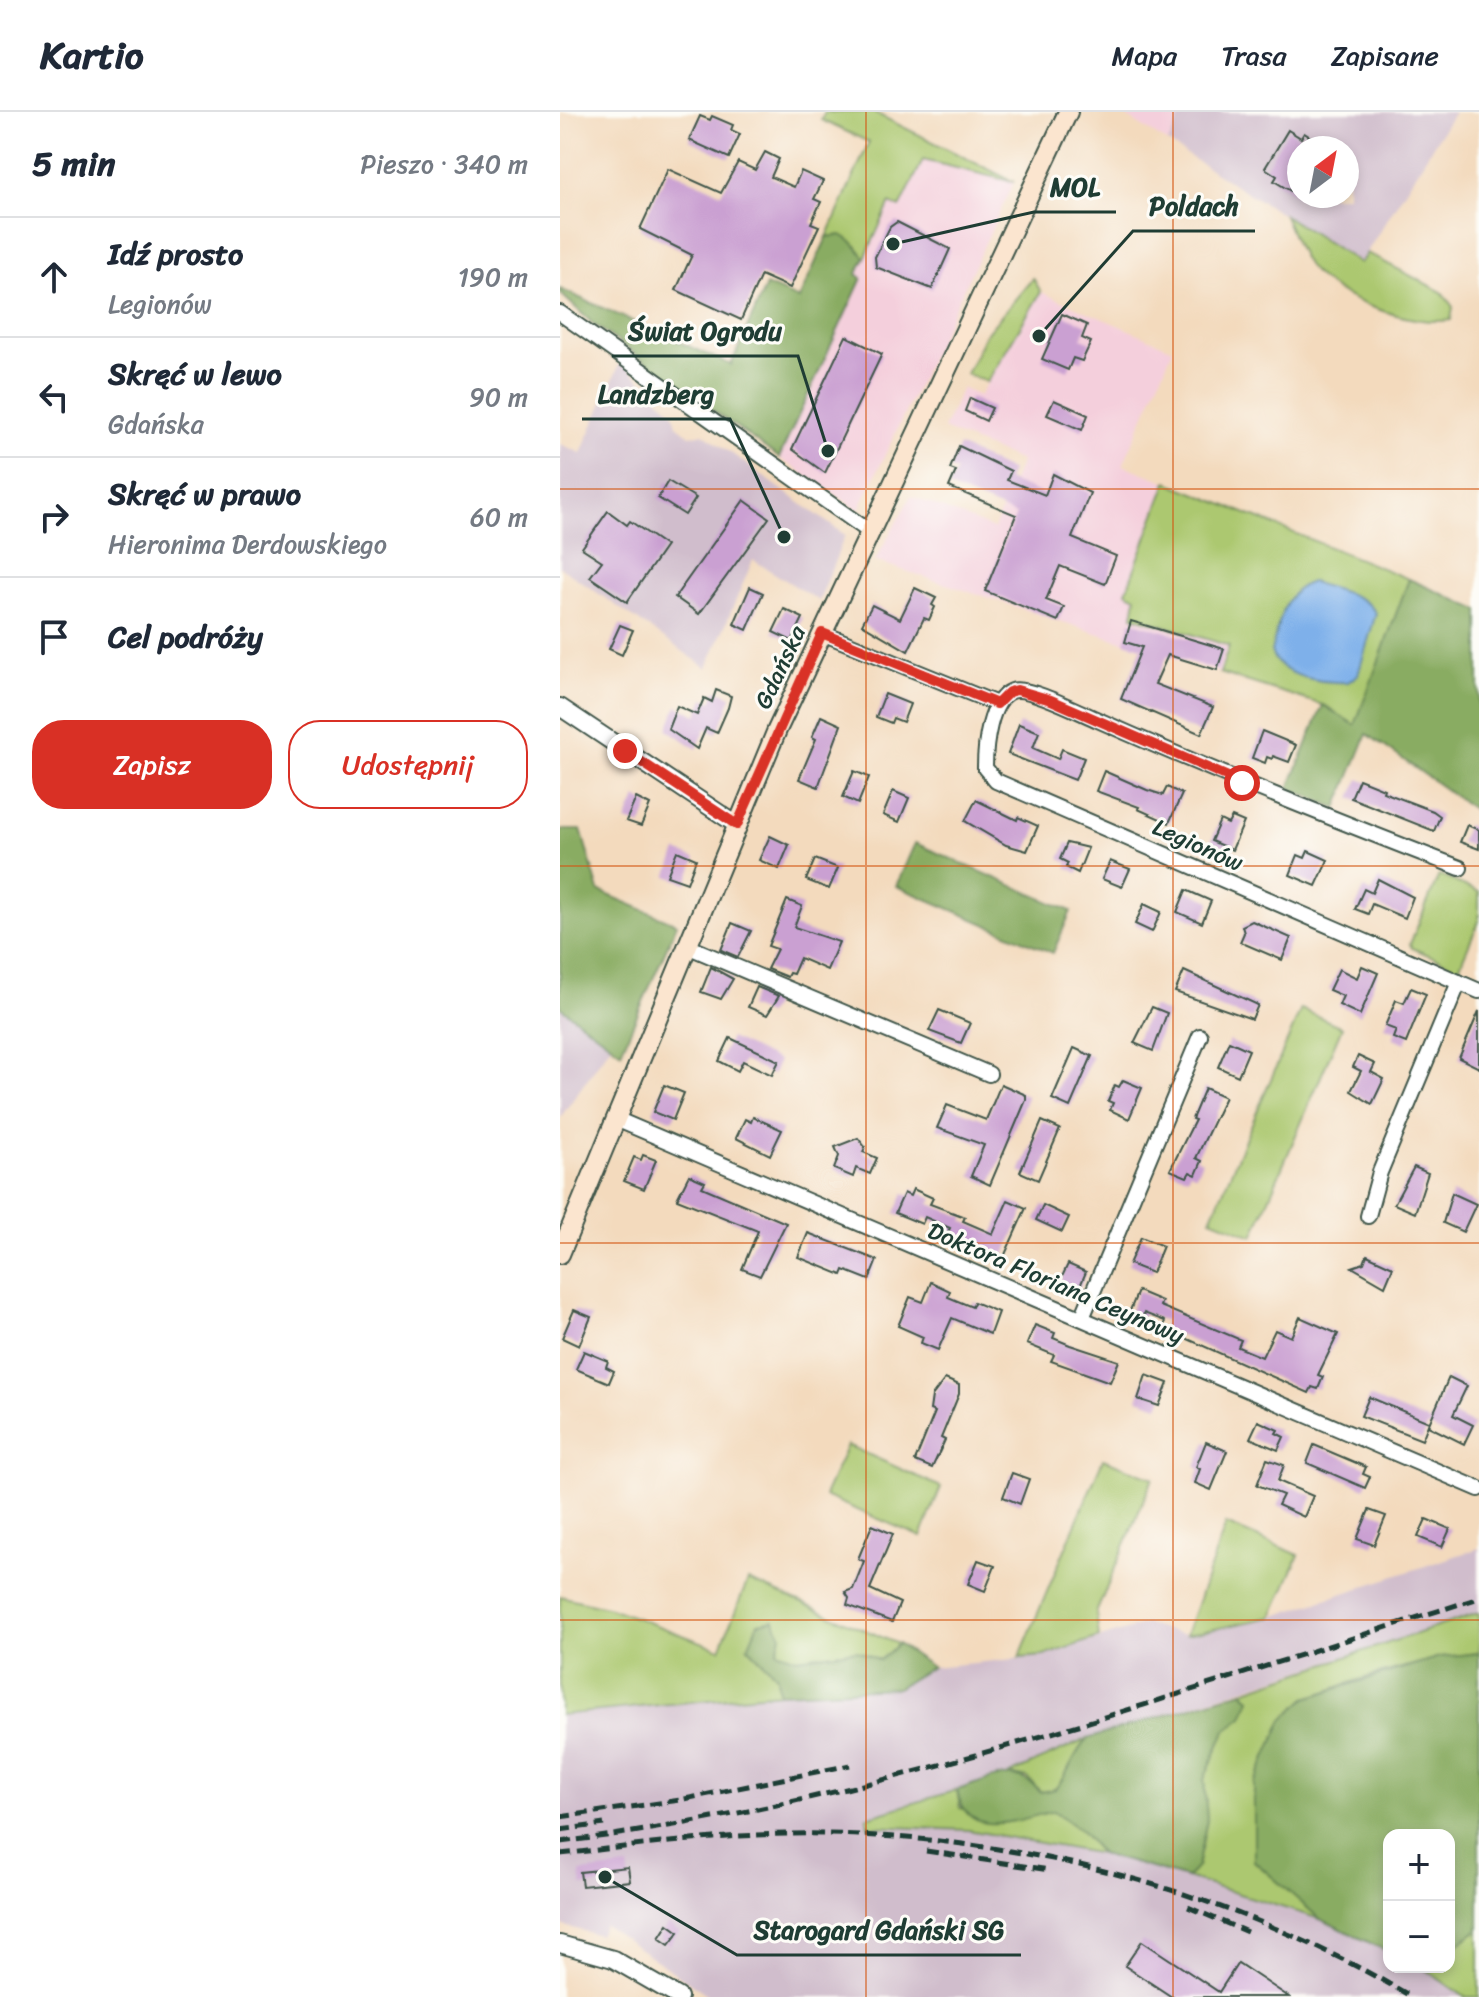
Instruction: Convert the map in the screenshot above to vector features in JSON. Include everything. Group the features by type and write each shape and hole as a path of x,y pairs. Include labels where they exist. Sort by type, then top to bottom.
{"main road":[{"name":"Gdańska","path":"560,1254 737,825 822,633 1068,112"}],"street":[{"path":"560,313 870,532"},
{"path":"822,633 997,704 1009,692 1017,690 1051,700 1242,783 1460,868"},
{"name":"Legionów","path":"997,704 985,754 985,768 996,781 1479,991"},
{"path":"560,707 737,825"},
{"path":"687,946 989,1074"},
{"path":"1368,1216 1380,1172 1459,982"},
{"path":"1082,1318 1200,1036"},
{"name":"Doktora Floriana Ceynowy","path":"616,1119 1479,1489"},
{"path":"560,1944 613,1959 679,1997"}],"shaded area":[{"path":"1119,112 1182,112 1168,143"},
{"path":"1182,112 1454,112 1360,263 1168,143"},
{"path":"923,160 1014,182 859,510 779,458 862,278 857,275 890,203 900,207"},
{"path":"1041,292 1173,349 1123,465 1167,482 1126,592 1136,597 1133,616 1229,646 1220,673 875,561 911,496 994,529 1021,461 943,429 962,388 979,396"},
{"path":"621,361 674,413 677,425 691,436 703,433 845,535 819,601 753,560 707,668 560,567 560,444 581,453"},
{"path":"560,1007 611,1045 560,1118"},
{"path":"1479,1548 1479,1613 1087,1739 1010,1774 867,1817 868,1826 968,1830 1125,1859 1320,1919 1383,1949 1383,1973 1430,1973 1465,1997 711,1997 604,1925 599,1935 560,1925 560,1715 779,1693 897,1688 932,1667 1044,1656 1145,1624 1186,1635 1272,1617"}],"green space":[{"path":"825,112 873,112 1014,182 923,160 900,208 890,203 865,258 849,240 827,237 869,142 821,120"},
{"path":"1284,215 1360,263 1367,253 1442,292 1453,307 1451,320 1435,321 1395,315 1335,289 1308,266"},
{"path":"841,235 854,243 865,258 857,274 862,278 779,458 591,322 560,293 560,289 731,365 766,285 799,299 827,237"},
{"path":"1033,278 1041,292 987,382 966,374 985,335"},
{"path":"1167,482 1409,579 1355,726 1326,706 1220,673 1229,646 1133,616 1136,597 1126,592"},
{"path":"1409,579 1479,610 1479,813 1367,734 1337,808 1289,788 1323,705 1355,725"},
{"path":"560,830 581,830 599,891 677,924 621,1052 560,1007"},
{"path":"915,843 1071,911 1053,953 896,886"},
{"path":"1439,875 1479,892 1479,921 1459,968 1412,948 1410,944"},
{"path":"1301,1009 1342,1027 1253,1236 1211,1219"},
{"path":"847,1445 941,1487 921,1537 824,1496"},
{"path":"1103,1459 1153,1478 1096,1613 1099,1637 1044,1656 1019,1658"},
{"path":"1226,1524 1299,1555 1272,1617 1186,1635"},
{"path":"748,1580 898,1644 880,1660 857,1650 797,1658 748,1647 777,1676 779,1693 560,1715 560,1596 610,1608 720,1649"},
{"path":"1479,1613 1479,1653 1434,1660 1346,1684 1320,1694 1285,1718 1272,1762 1254,1860 1320,1919 1187,1878 1197,1866 1207,1820 1204,1779 1225,1731 1250,1699 1243,1691"},
{"path":"774,1620 781,1635 777,1651 797,1658 857,1650 880,1660 898,1644 932,1667 897,1688 779,1693 777,1676 748,1647 758,1623"},
{"path":"1479,1653 1479,1929 1455,1946 1455,1829 1383,1829 1383,1949 1320,1919 1254,1861 1254,1784 1283,1719 1306,1698 1439,1657"},
{"path":"1243,1691 1250,1699 1243,1717 1225,1731 1204,1779 1207,1820 1197,1867 1187,1878 1101,1854 1081,1831 1054,1811 995,1823 982,1822 962,1806 957,1790 1001,1776 1021,1778 1041,1792 1055,1789 1087,1739"},
{"path":"1087,1739 1056,1789 1041,1792 1028,1778 1010,1774"},
{"path":"957,1790 960,1808 1022,1817 1054,1811 1081,1831 1101,1854 968,1830 868,1826 867,1817"},
{"path":"1479,1929 1479,1997 1465,1997 1430,1973 1455,1973 1455,1946"}],"water":[{"path":"1311,582 1364,601 1376,613 1358,675 1348,682 1315,680 1292,673 1275,660 1271,651 1288,601 1301,587"}],"building":[{"path":"700,116 710,120 712,116 733,125 731,130 740,134 729,158 689,140"},
{"path":"1288,130 1298,136 1287,136 1287,189 1274,181 1277,176 1265,168"},
{"path":"765,152 779,159 771,177 794,187 801,171 823,181 814,199 821,202 811,223 819,226 790,288 761,275 741,320 676,290 692,255 640,229 668,169 721,193 738,162 755,170"},
{"path":"897,222 950,249 932,289 876,267 875,257 890,227"},
{"path":"1062,314 1087,325 1082,338 1091,342 1082,361 1073,358 1068,370 1042,359"},
{"path":"846,336 882,354 825,473 792,449"},
{"path":"970,398 992,408 986,421 965,411"},
{"path":"1054,400 1088,415 1082,430 1047,415"},
{"path":"959,446 1011,471 1007,480 1045,495 1053,474 1090,493 1072,538 1116,556 1105,584 1060,566 1046,600 1064,607 1058,621 985,591 1016,515 949,487 956,471 950,469"},
{"path":"668,481 696,498 685,515 658,498"},
{"path":"744,500 769,518 699,614 675,597"},
{"path":"608,511 627,525 630,521 666,546 627,602 590,577 602,561 582,548"},
{"path":"750,587 763,593 747,630 734,624"},
{"path":"915,588 936,598 932,605 935,607 929,620 924,618 908,651 862,624 872,605 900,619"},
{"path":"784,609 803,618 792,641 773,632"},
{"path":"1131,621 1224,649 1217,670 1168,655 1155,684 1213,707 1201,734 1121,699 1142,647 1125,642"},
{"path":"620,625 633,630 622,655 609,649"},
{"path":"716,690 731,696 728,708 717,733 706,728 697,749 668,729 677,706 697,715 704,698 712,702"},
{"path":"885,694 910,704 903,722 893,718 891,723 876,717"},
{"path":"821,716 841,725 818,787 799,779 816,739 812,737"},
{"path":"1019,724 1039,732 1033,748 1058,759 1062,749 1084,758 1075,780 1008,754"},
{"path":"1262,731 1296,745 1289,762 1273,756 1272,759 1267,757 1265,763 1252,758"},
{"path":"854,771 869,777 858,804 843,797"},
{"path":"1104,771 1163,795 1167,787 1182,794 1169,823 1139,807 1096,791"},
{"path":"1359,779 1384,789 1383,792 1433,811 1440,816 1434,831 1351,798"},
{"path":"893,791 909,798 899,822 883,815"},
{"path":"636,798 650,805 641,826 626,821"},
{"path":"976,800 1017,820 1018,817 1038,826 1027,851 1006,845 965,821"},
{"path":"1232,817 1244,822 1232,850 1211,841 1220,820 1228,824"},
{"path":"1467,825 1479,830 1479,849 1460,842"},
{"path":"770,836 789,845 779,869 759,860"},
{"path":"1067,843 1088,848 1078,873 1066,867 1068,863 1060,859"},
{"path":"677,851 696,859 687,883 667,876"},
{"path":"1308,851 1328,860 1316,886 1290,875 1298,855 1305,858"},
{"path":"815,859 838,868 829,889 806,880"},
{"path":"1110,861 1130,869 1122,887 1102,879"},
{"path":"1378,879 1413,897 1405,918 1372,904 1368,914 1355,909 1364,889 1372,893"},
{"path":"1186,890 1211,901 1202,923 1177,912"},
{"path":"787,900 802,906 794,927 839,942 827,970 800,958 793,974 789,973 787,977 767,969 777,949 768,946"},
{"path":"1144,904 1161,912 1152,932 1135,924"},
{"path":"1252,921 1291,938 1282,960 1240,942 1244,933 1242,926"},
{"path":"732,923 751,931 738,957 721,950"},
{"path":"1362,966 1378,973 1360,1015 1339,1005 1343,996 1329,990 1339,969 1357,978"},
{"path":"711,967 733,979 721,999 701,992"},
{"path":"1184,971 1258,1005 1252,1019 1175,992"},
{"path":"757,987 779,996 767,1015 748,1007"},
{"path":"1411,988 1426,994 1406,1043 1393,1038 1396,1030 1385,1026 1396,1000 1404,1003"},
{"path":"1152,1007 1167,1013 1153,1051 1134,1043"},
{"path":"939,1010 970,1023 961,1043 929,1031"},
{"path":"1479,1011 1479,1068 1459,1058"},
{"path":"730,1038 779,1061 772,1075 743,1061 738,1071 719,1061"},
{"path":"1229,1041 1249,1050 1238,1076 1218,1067"},
{"path":"1074,1048 1092,1056 1070,1107 1052,1099"},
{"path":"1358,1056 1375,1064 1371,1072 1384,1079 1372,1104 1351,1091 1361,1071 1353,1067"},
{"path":"1123,1080 1142,1088 1129,1119 1110,1110 1113,1103 1108,1101 1115,1085 1119,1087"},
{"path":"1001,1084 1026,1095 1026,1100 990,1185 971,1176 984,1145 937,1128 947,1105 986,1120"},
{"path":"664,1085 684,1093 673,1120 653,1112"},
{"path":"1205,1088 1225,1097 1196,1158 1202,1161 1196,1175 1190,1172 1187,1177 1170,1170 1195,1120 1192,1119"},
{"path":"753,1117 782,1130 770,1155 736,1138 745,1119 751,1122"},
{"path":"1042,1121 1060,1129 1038,1180 1020,1172"},
{"path":"858,1138 865,1147 863,1152 877,1158 870,1174 856,1168 853,1177 834,1169 839,1156 835,1147"},
{"path":"643,1155 656,1160 644,1189 624,1181 634,1157 641,1160"},
{"path":"1414,1167 1428,1173 1415,1213 1394,1204"},
{"path":"689,1175 705,1182 702,1187 786,1223 760,1276 742,1269 758,1231 677,1199"},
{"path":"913,1189 933,1198 930,1204 965,1217 963,1221 993,1234 1008,1200 1026,1208 1003,1259 947,1234 950,1228 925,1217 922,1224 895,1213 904,1193 910,1196"},
{"path":"1452,1193 1476,1204 1463,1232 1443,1223"},
{"path":"1043,1205 1069,1217 1062,1232 1036,1220"},
{"path":"808,1233 877,1260 869,1280 844,1270 842,1275 798,1257"},
{"path":"1141,1237 1163,1246 1152,1273 1129,1264"},
{"path":"1367,1255 1393,1267 1385,1286 1352,1267 1364,1263"},
{"path":"1068,1264 1086,1272 1078,1291 1059,1283"},
{"path":"931,1282 950,1291 948,1297 972,1307 974,1302 998,1312 990,1334 952,1318 938,1350 921,1343 923,1337 898,1326 910,1297 923,1302"},
{"path":"1138,1291 1162,1301 1160,1306 1241,1340 1238,1347 1262,1357 1275,1330 1291,1337 1300,1317 1338,1334 1318,1375 1323,1377 1318,1389 1312,1387 1309,1393 1163,1328 1165,1321 1144,1313 1142,1319 1129,1313"},
{"path":"574,1310 591,1317 579,1346 562,1338"},
{"path":"1035,1325 1055,1333 1053,1338 1119,1361 1110,1382 1051,1361 1054,1355 1027,1344"},
{"path":"584,1351 608,1361 606,1367 614,1371 609,1383 576,1369"},
{"path":"1146,1375 1168,1383 1159,1406 1138,1399"},
{"path":"1449,1377 1467,1386 1453,1415 1473,1425 1464,1444 1428,1426"},
{"path":"945,1379 959,1385 959,1394 941,1438 945,1440 932,1468 915,1461 935,1412 930,1410 932,1396"},
{"path":"1369,1397 1429,1422 1422,1440 1361,1416"},
{"path":"1258,1421 1278,1430 1276,1433 1284,1437 1278,1450 1250,1438"},
{"path":"1206,1442 1227,1451 1211,1490 1195,1483 1200,1469 1196,1467"},
{"path":"1314,1445 1366,1467 1363,1474 1370,1477 1365,1488 1307,1463"},
{"path":"1267,1459 1284,1465 1278,1481 1313,1496 1304,1517 1278,1505 1283,1495 1257,1485"},
{"path":"1012,1473 1029,1479 1020,1504 1003,1497"},
{"path":"1369,1510 1386,1516 1374,1545 1357,1539"},
{"path":"1426,1519 1450,1529 1442,1547 1418,1537"},
{"path":"872,1525 893,1534 870,1589 900,1603 892,1622 847,1605 849,1598 845,1592 853,1589 864,1561 858,1559"},
{"path":"978,1560 995,1566 985,1591 968,1584"},
{"path":"628,1867 630,1881 582,1886 580,1872"},
{"path":"668,1924 679,1932 669,1945 659,1938"},
{"path":"1142,1941 1219,1992 1238,1963 1289,1997 1172,1997 1125,1966"}],"railway":[{"path":"560,1842 678,1824 794,1801 910,1773 1139,1706 1479,1598"},
{"path":"560,1817 680,1800 850,1765"},
{"path":"560,1830 604,1824"},
{"path":"560,1854 692,1840 792,1834 902,1838 979,1846 1055,1859 1203,1901 1275,1928 1344,1960 1412,1997"},
{"path":"926,1851 1049,1870"},
{"path":"1188,1907 1247,1932"}],"place":[{"name":"MOL","path":"893,244"},
{"name":"Poldach","path":"1039,336"},
{"name":"Świat Ogrodu","path":"828,451"},
{"name":"Landzberg","path":"784,537"},
{"name":"Starogard Gdański SG","path":"605,1877"}],"route":[{"path":"625,751 737,825 822,633 997,704 1009,692 1017,690 1051,700 1242,783"}]}
